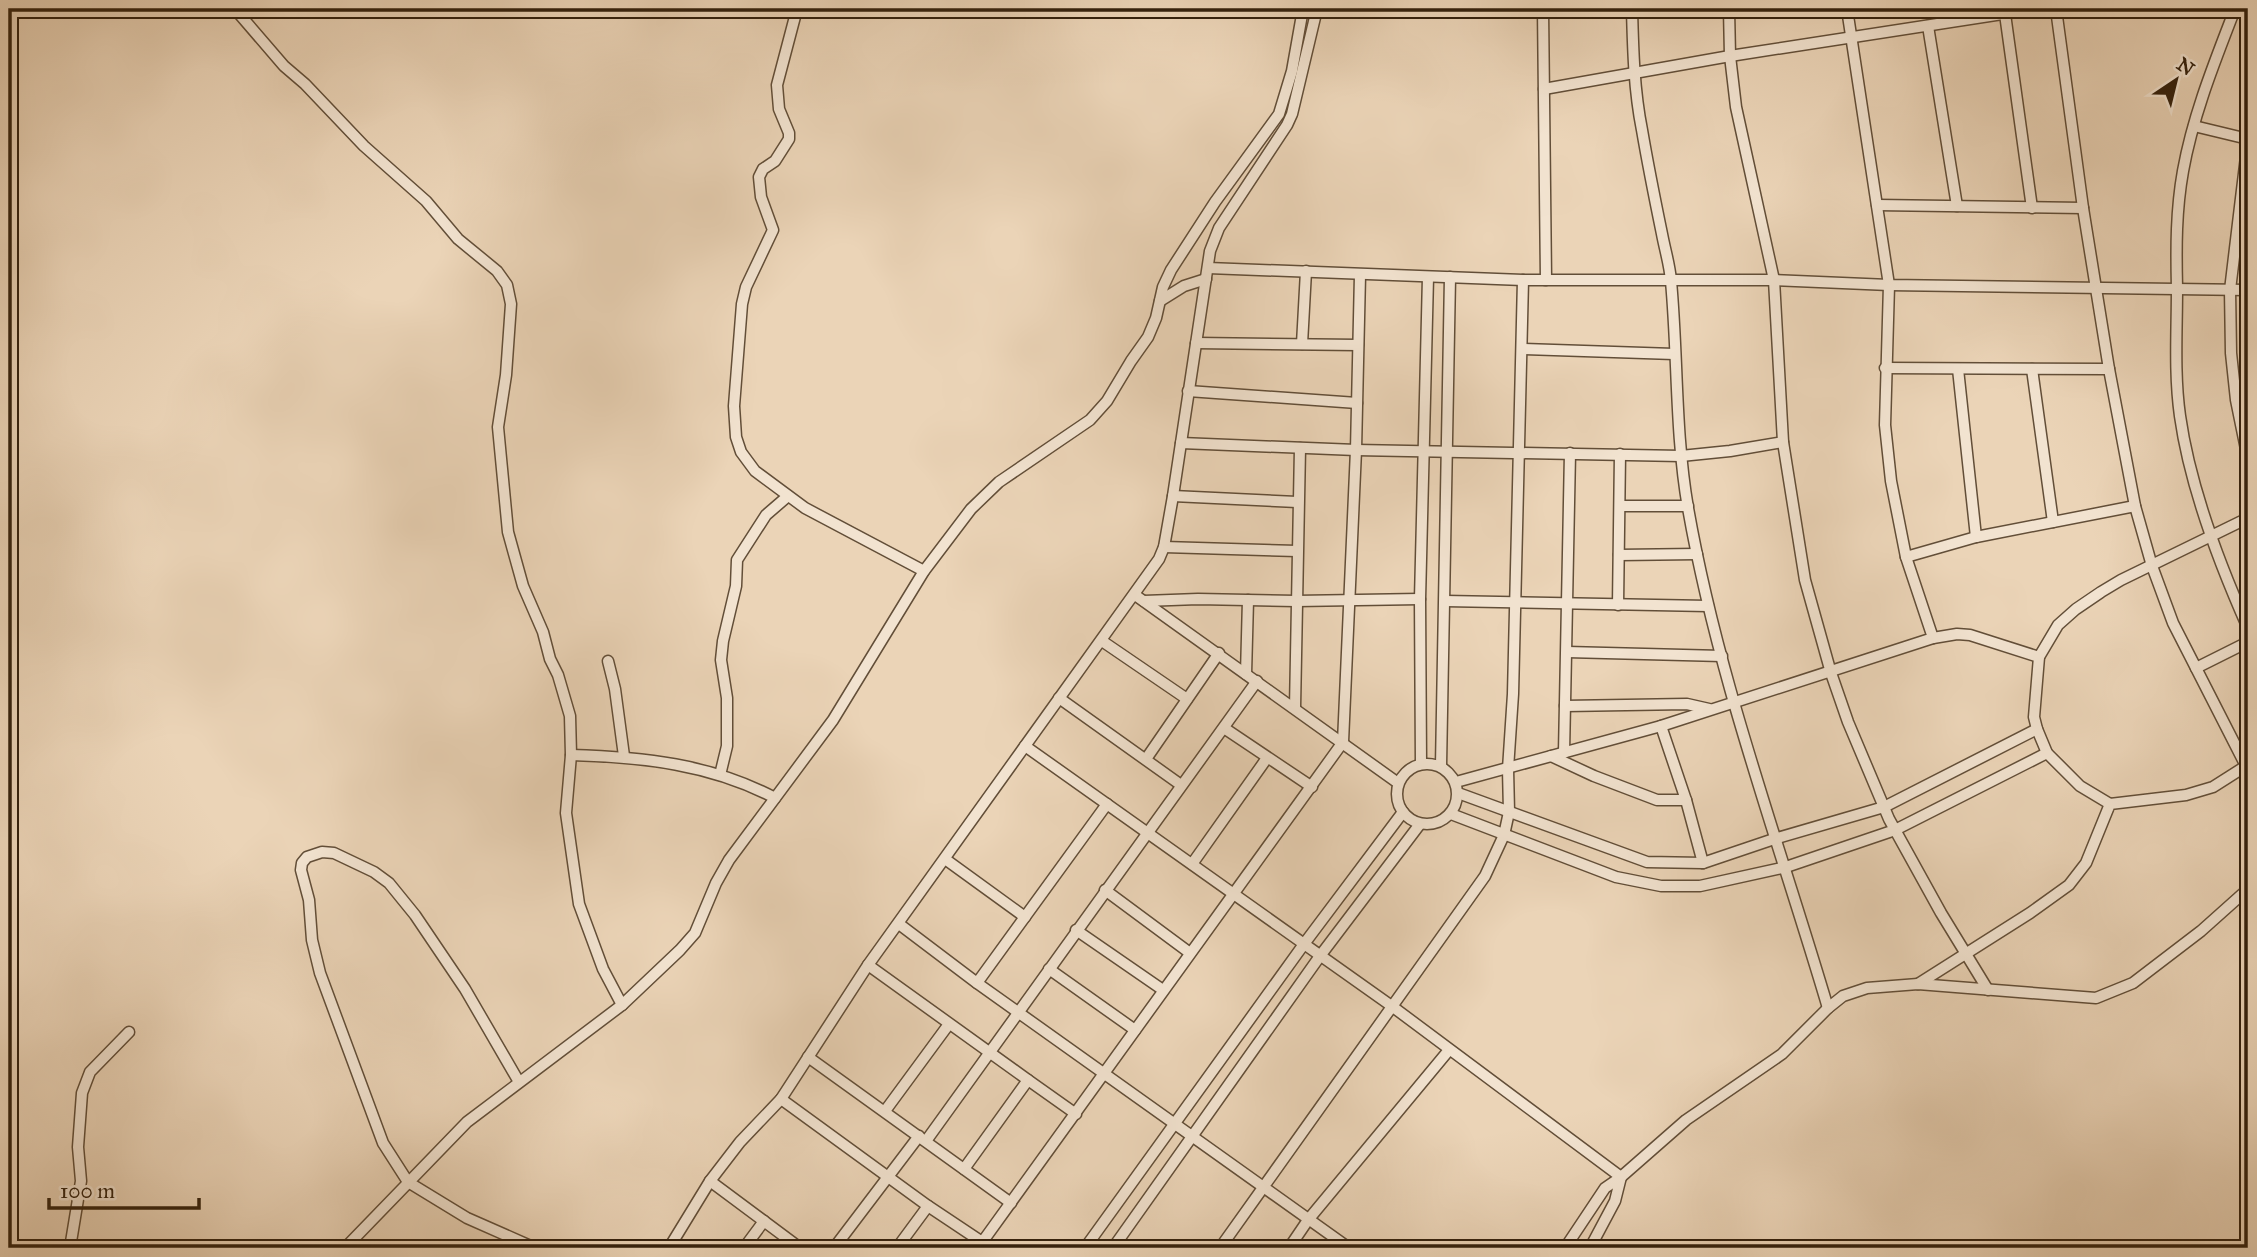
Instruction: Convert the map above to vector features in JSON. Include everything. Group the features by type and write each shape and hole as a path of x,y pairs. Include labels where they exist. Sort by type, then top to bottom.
{"street":[{"path":"235,9 284,66 305,84 363,146 426,201 458,239 497,271 507,285 511,304 506,375 498,427 508,532 523,586 567,698 572,727 566,813 579,904 603,969 622,1004"},
{"path":"797,9 777,85 779,109 789,139 775,161 763,169 759,177 761,197 773,230 743,296 734,406 736,437 743,457 755,471 788,496 850,533 924,571"},
{"path":"345,1248 467,1122 622,1004 680,950 695,933 721,873 833,720 924,571 984,494 1055,442 1082,427 1105,405 1148,337 1171,270 1215,202 1279,114 1292,71 1303,9"},
{"path":"669,1248 710,1181 740,1142 781,1099 868,965 1059,698 1139,598 1164,547 1210,251 1219,228 1292,114 1317,9"},
{"path":"1543,9 1546,280"},
{"path":"1632,9 1634,72 1641,127 1671,280 1681,456 1697,554 1708,606 1773,839 1786,867 1828,1008"},
{"path":"1729,9 1730,56 1736,107 1774,280 1783,442 1805,579 1831,673 1848,722 1884,807 1965,955 1988,990"},
{"path":"1847,9 1889,285 1885,425 1891,481 1906,557 1933,638"},
{"path":"1544,89 1730,56 2035,9"},
{"path":"2056,9 2082,208 2134,506 2152,566 2173,623 2247,767 2213,787 2186,794 2110,804 2080,786 2047,753 2036,729 2034,717 2039,657 2058,625 2076,609 2121,580 2152,566 2248,518"},
{"path":"2235,9 2211,72 2183,171 2175,233 2177,290 2174,350 2180,416 2192,474 2230,587 2248,628"},
{"path":"2005,14 2032,208"},
{"path":"1927,26 1957,206"},
{"path":"2194,126 2248,139 2230,290 2231,352 2236,400 2248,459"},
{"path":"1877,205 2082,208"},
{"path":"1160,301 1207,273 1306,271 1523,280 1774,280 1889,285 2248,290"},
{"path":"1302,344 1306,271"},
{"path":"781,1099 984,1246 1011,1203 1163,990 1312,787 1343,742 1356,450 1360,275"},
{"path":"1441,766 1450,277"},
{"path":"1420,764 1420,599 1428,278"},
{"path":"1220,1248 1485,876 1504,835 1508,812 1513,694 1523,280"},
{"path":"1196,343 1357,345"},
{"path":"1522,349 1674,354"},
{"path":"1885,368 2109,369"},
{"path":"1958,369 1976,537"},
{"path":"2032,369 2053,522"},
{"path":"1188,391 1357,403"},
{"path":"1181,443 1356,450 1681,456 1783,442"},
{"path":"1295,708 1300,448"},
{"path":"1564,753 1570,453"},
{"path":"1618,604 1620,454"},
{"path":"720,775 727,746 727,698 721,660 736,586 737,560 766,515 788,496"},
{"path":"1173,496 1297,502"},
{"path":"1621,506 1688,506"},
{"path":"1906,557 1976,537 2134,506"},
{"path":"1164,547 1297,551"},
{"path":"1619,555 1697,554"},
{"path":"1139,598 1296,601 1420,599"},
{"path":"1139,598 1398,783"},
{"path":"1246,674 1248,600"},
{"path":"1445,601 1708,606"},
{"path":"1457,788 1508,768 1661,726 1933,638 1969,635 2039,657"},
{"path":"1102,641 1187,699"},
{"path":"2196,668 2248,642"},
{"path":"1567,652 1722,656"},
{"path":"1146,758 1219,653"},
{"path":"608,661 615,689 624,756"},
{"path":"835,1248 988,1053 1256,681"},
{"path":"1059,698 1181,785"},
{"path":"1565,706 1687,704 1710,710"},
{"path":"1661,726 1686,800 1703,863"},
{"path":"1224,728 1312,787"},
{"path":"1457,788 1508,812 1647,862 1703,863 1773,839 1884,807 2036,729"},
{"path":"1025,746 1393,1007 1620,1177"},
{"path":"1451,814 1616,877 1661,886 1700,887 1786,867 1895,830 2047,753"},
{"path":"571,755 624,756 677,763 720,775 775,798"},
{"path":"1550,756 1657,800 1686,800"},
{"path":"1192,864 1267,758"},
{"path":"1420,764 1441,766 1450,773 1457,788 1451,814 1443,821 1420,824 1403,812 1397,798 1398,783 1405,773 1420,764"},
{"path":"978,983 1107,804"},
{"path":"1918,984 2069,885 2086,863 2110,804"},
{"path":"1085,1248 1304,944 1403,812"},
{"path":"1113,1248 1320,956 1420,824"},
{"path":"519,1082 465,989 415,915 389,883 374,872 334,853 322,852 307,857 301,870 309,900 312,940 320,972 383,1143 408,1182 467,1218 535,1248"},
{"path":"944,859 1025,917"},
{"path":"1105,890 1190,953"},
{"path":"1565,1248 1605,1188 1686,1120 1782,1054 1843,996 1867,988 1918,984 2096,998 2133,983 2201,931 2248,890"},
{"path":"899,924 1017,1012 1347,1248"},
{"path":"1076,930 1163,990"},
{"path":"868,965 1076,1114"},
{"path":"1049,969 1135,1030"},
{"path":"885,1111 949,1024"},
{"path":"70,1248 81,1181 78,1147 82,1093 90,1072 129,1032"},
{"path":"1289,1248 1308,1220 1449,1049"},
{"path":"808,1057 1011,1203"},
{"path":"964,1169 1028,1080"},
{"path":"1590,1248 1615,1201 1620,1177"},
{"path":"710,1181 800,1248"},
{"path":"897,1248 928,1206"},
{"path":"744,1248 764,1221"}]}
